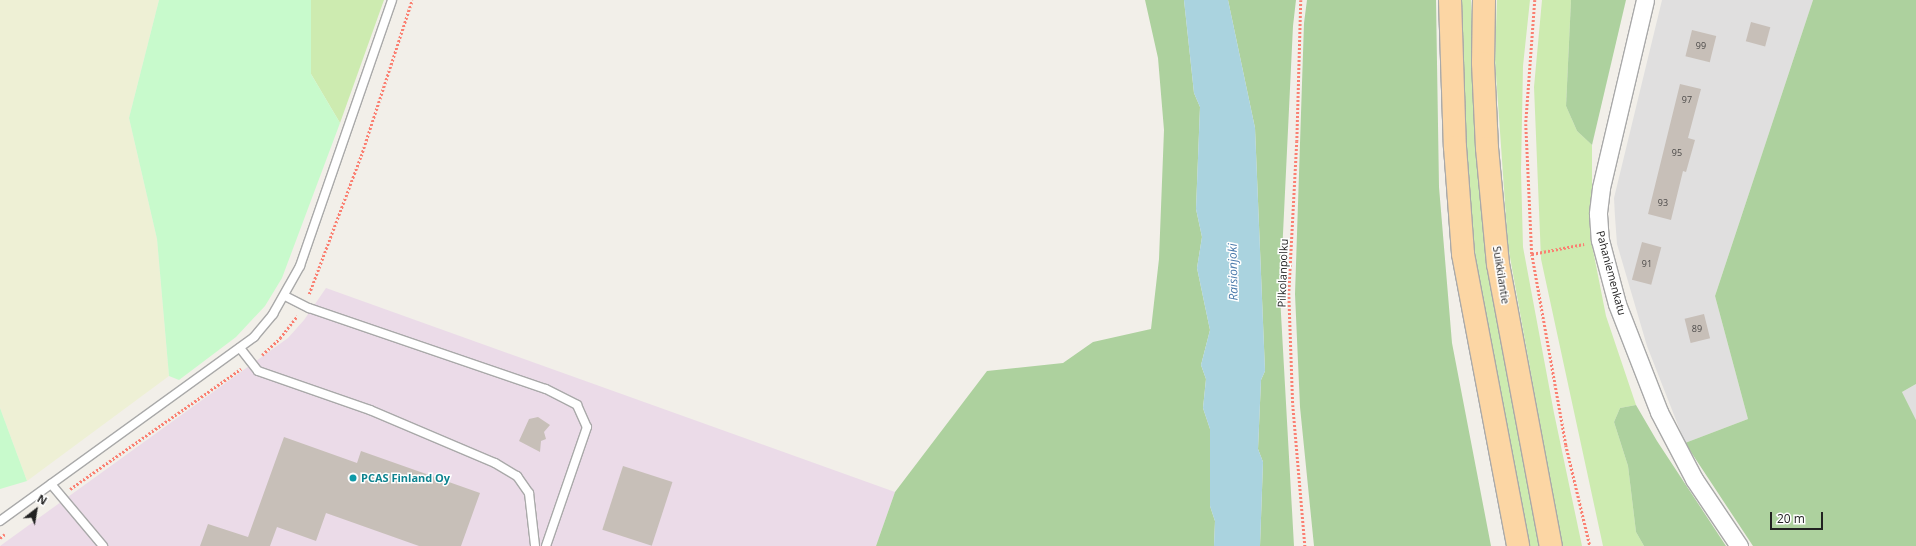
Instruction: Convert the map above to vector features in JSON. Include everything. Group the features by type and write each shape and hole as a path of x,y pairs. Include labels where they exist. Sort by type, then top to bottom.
{"main road":[{"path":"1450,0 1456,154 1463,254 1518,546"},
{"name":"Suikkilantie","path":"1484,0 1483,63 1487,148 1498,264 1551,546"}],"street":[{"name":"Pahaniemenkatu","path":"1646,0 1601,188 1598,214 1600,240 1617,304 1658,412 1694,479 1739,546"}],"lane":[{"path":"0,521 254,337 284,296 300,266 392,0"},
{"path":"284,296 303,305 546,389 577,406 587,427 546,546"},
{"path":"240,348 258,371 370,410 495,462 517,476 529,493 535,546"},
{"path":"51,484 103,546"}],"path":[{"path":"60,496 251,362 280,338 303,305 317,276 361,156 412,0"},
{"name":"Pilkolanpolku","path":"1301,0 1297,140 1289,293 1293,405 1305,546"},
{"path":"1535,0 1526,124 1532,254 1566,445 1590,546"},
{"path":"1532,254 1600,240"},
{"path":"0,538 12,529"}],"shaded area":[{"path":"1662,0 1813,0 1715,296 1748,419 1685,443 1647,346 1617,244 1614,198"},
{"path":"326,288 895,492 876,546 0,546 288,338 304,320"},
{"path":"1916,384 1916,420 1902,392"}],"green space":[{"path":"0,0 159,0 129,118 157,239 169,376 27,481 0,408"},
{"path":"159,0 311,0 311,74 340,123 282,278 265,306 236,337 179,380 169,376 157,239 129,118"},
{"path":"311,0 384,0 340,123 311,74"},
{"path":"1145,0 1184,0 1194,93 1200,107 1196,209 1202,237 1197,268 1210,330 1201,365 1206,379 1203,408 1210,429 1210,506 1215,521 1214,546 876,546 895,492 987,371 1063,363 1093,342 1151,329 1159,259 1164,130 1158,58"},
{"path":"1228,0 1296,0 1293,26 1280,296 1294,546 1260,546 1263,462 1258,449 1261,380 1265,371 1255,128"},
{"path":"1307,0 1436,0 1439,187 1452,343 1491,546 1314,546 1300,407 1295,294 1304,23"},
{"path":"1461,0 1471,0 1474,80 1487,262 1540,546 1529,546 1476,261 1469,194 1461,80"},
{"path":"1497,0 1530,0 1523,66 1521,171 1523,247 1554,413 1582,546 1562,546 1508,246 1495,60"},
{"path":"1542,0 1571,0 1566,106 1577,131 1592,145 1592,245 1606,316 1636,405 1620,408 1614,422 1628,466 1636,532 1644,546 1603,546 1541,259 1534,87"},
{"path":"1571,0 1626,0 1592,145 1577,131 1566,106"},
{"path":"1813,0 1916,0 1916,384 1902,392 1916,420 1916,546 1753,546 1685,443 1748,419 1715,296"},
{"path":"1636,405 1657,441 1726,546 1644,546 1636,532 1628,466 1614,422 1620,408"},
{"path":"0,408 27,481 0,489"}],"water":[{"name":"Raisionjoki","path":"1184,0 1228,0 1255,128 1265,371 1261,380 1258,449 1263,462 1260,546 1214,546 1215,521 1210,506 1210,429 1203,408 1206,379 1201,365 1210,330 1197,268 1202,237 1196,209 1200,107 1194,93"}],"building":[{"path":"1751,22 1770,27 1765,46 1746,41"},
{"path":"1692,30 1716,36 1710,62 1685,56"},
{"path":"1680,84 1701,89 1688,138 1695,140 1686,172 1683,171 1671,220 1648,214"},
{"path":"1642,242 1661,247 1651,285 1632,280"},
{"path":"1704,314 1710,338 1691,343 1685,319"},
{"path":"538,417 550,425 544,432 546,439 541,441 540,452 519,441 529,419"},
{"name":"PCAS Finland Oy","path":"284,437 357,463 361,451 480,493 461,546 419,546 326,513 316,541 277,527 270,546 200,546 208,524 248,537"},
{"path":"623,466 672,482 652,546 602,530"}],"place":[{"name":"PCAS Finland Oy","path":"353,478"}]}
